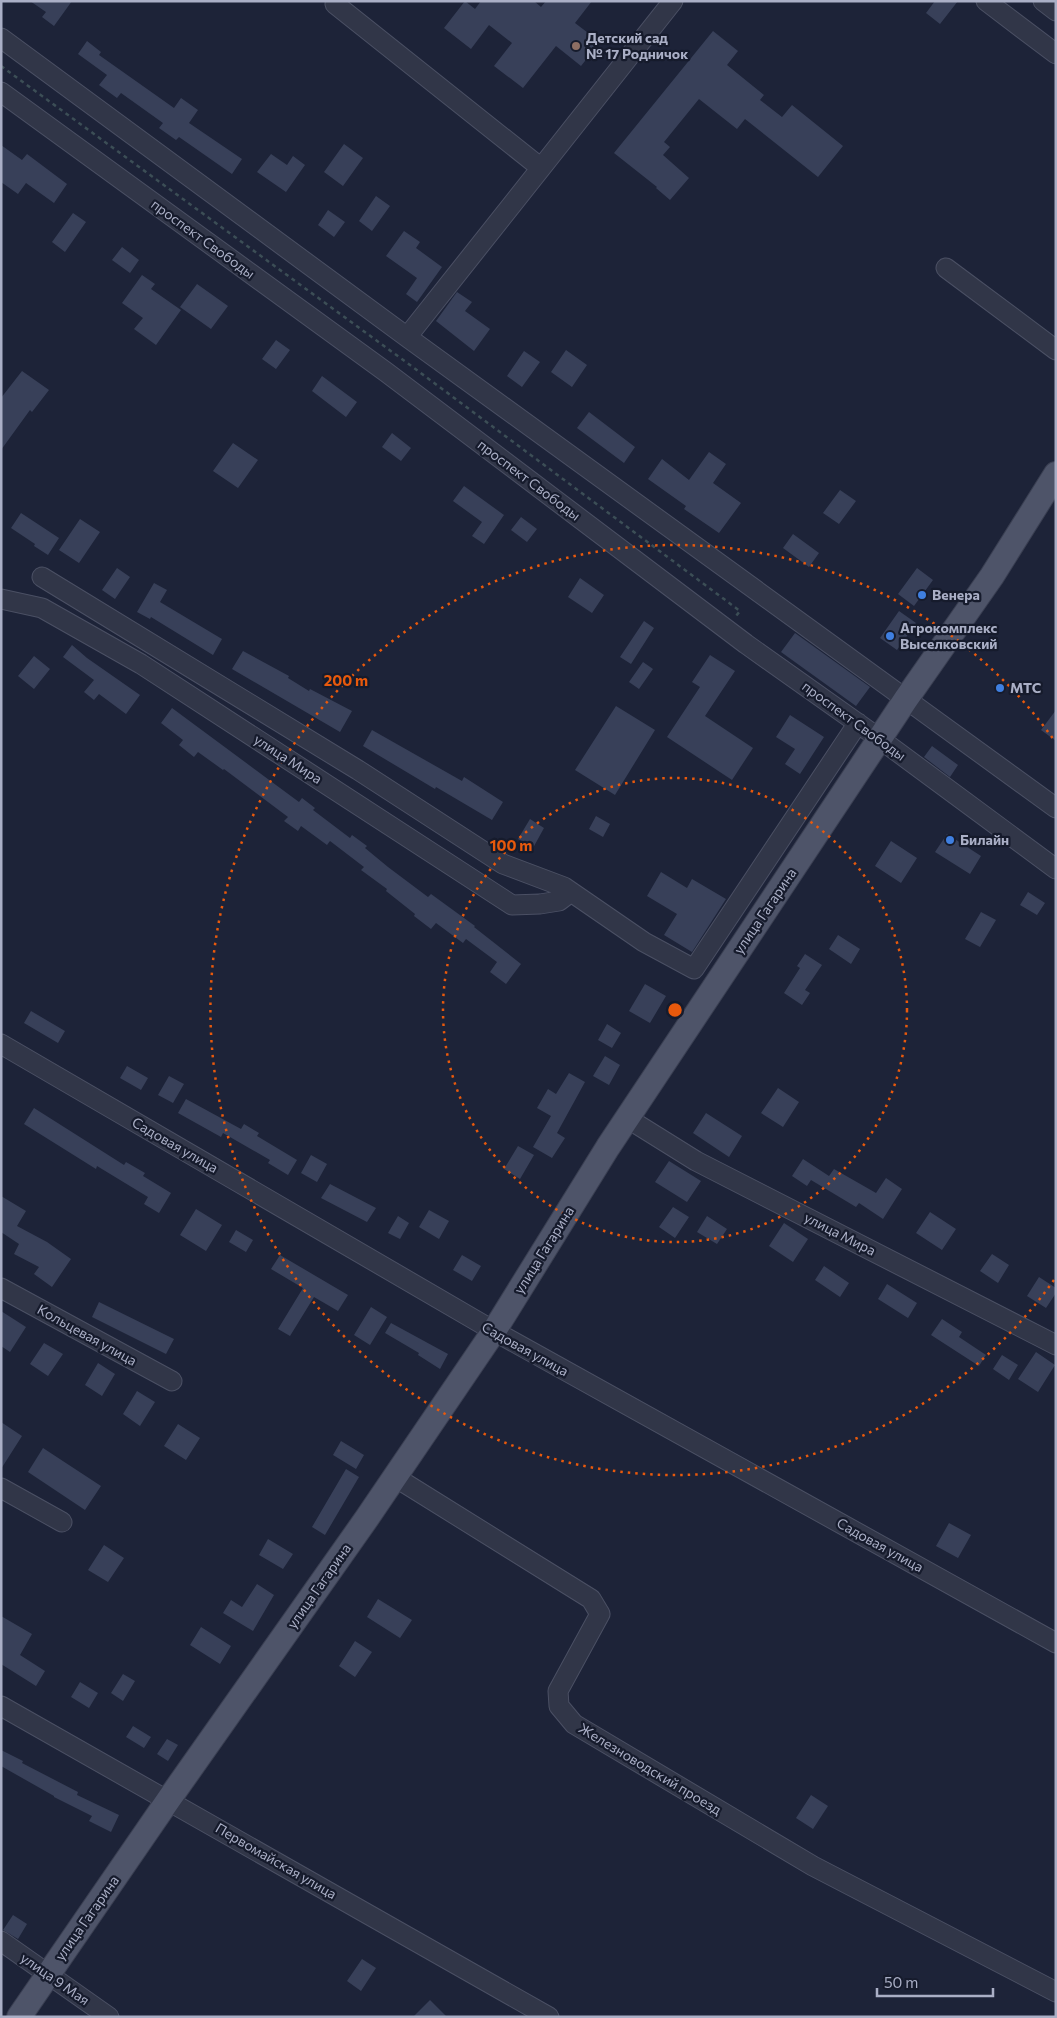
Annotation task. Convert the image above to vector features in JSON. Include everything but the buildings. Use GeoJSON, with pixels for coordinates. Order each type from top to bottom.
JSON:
{"type":"FeatureCollection","features":[{"type":"Feature","properties":{"kind":"main road","name":"улица Гагарина"},"geometry":{"type":"LineString","coordinates":[[18,2017],[395,1477],[494,1331],[627,1118],[906,699],[992,576],[1056,474]]}},
{"type":"Feature","properties":{"kind":"street"},"geometry":{"type":"LineString","coordinates":[[407,337],[673,1]]}},
{"type":"Feature","properties":{"kind":"street"},"geometry":{"type":"LineString","coordinates":[[986,1],[1056,54]]}},
{"type":"Feature","properties":{"kind":"street"},"geometry":{"type":"LineString","coordinates":[[1042,1],[1056,12]]}},
{"type":"Feature","properties":{"kind":"street"},"geometry":{"type":"LineString","coordinates":[[335,4],[452,88],[541,168]]}},
{"type":"Feature","properties":{"kind":"street"},"geometry":{"type":"LineString","coordinates":[[1,38],[407,337],[1056,808]]}},
{"type":"Feature","properties":{"kind":"street","name":"проспект Свободы"},"geometry":{"type":"LineString","coordinates":[[1,92],[386,372],[726,629],[858,723],[1056,869]]}},
{"type":"Feature","properties":{"kind":"street"},"geometry":{"type":"LineString","coordinates":[[946,268],[1056,350]]}},
{"type":"Feature","properties":{"kind":"street","name":"улица Мира"},"geometry":{"type":"LineString","coordinates":[[42,576],[358,770],[503,864],[564,887],[644,942],[694,970],[858,723]]}},
{"type":"Feature","properties":{"kind":"street","name":"улица Мира"},"geometry":{"type":"LineString","coordinates":[[1,599],[42,608],[141,664],[512,905],[559,902],[571,892]]}},
{"type":"Feature","properties":{"kind":"street","name":"Садовая улица"},"geometry":{"type":"LineString","coordinates":[[1,1044],[494,1331],[1056,1643]]}},
{"type":"Feature","properties":{"kind":"street","name":"улица Мира"},"geometry":{"type":"LineString","coordinates":[[627,1118],[696,1161],[1056,1345]]}},
{"type":"Feature","properties":{"kind":"street","name":"Кольцевая улица"},"geometry":{"type":"LineString","coordinates":[[1,1288],[172,1381]]}},
{"type":"Feature","properties":{"kind":"street","name":"Железноводский проезд"},"geometry":{"type":"LineString","coordinates":[[395,1477],[591,1599],[600,1614],[558,1691],[559,1706],[574,1724],[813,1866],[1056,1992]]}},
{"type":"Feature","properties":{"kind":"street"},"geometry":{"type":"LineString","coordinates":[[1,1488],[62,1522]]}},
{"type":"Feature","properties":{"kind":"street","name":"Первомайская улица"},"geometry":{"type":"LineString","coordinates":[[1,1706],[169,1799],[550,2017]]}},
{"type":"Feature","properties":{"kind":"street","name":"улица 9 Мая"},"geometry":{"type":"LineString","coordinates":[[1,1941],[109,2017]]}},
{"type":"Feature","properties":{"kind":"path"},"geometry":{"type":"LineString","coordinates":[[1,66],[410,365],[740,611],[726,629]]}},
{"type":"Feature","properties":{"kind":"place","name":"Детский сад № 17 Родничок"},"geometry":{"type":"Point","coordinates":[576,46]}},
{"type":"Feature","properties":{"kind":"place","name":"Венера"},"geometry":{"type":"Point","coordinates":[922,595]}},
{"type":"Feature","properties":{"kind":"place","name":"Агрокомплекс Выселковский"},"geometry":{"type":"Point","coordinates":[890,636]}},
{"type":"Feature","properties":{"kind":"place","name":"МТС"},"geometry":{"type":"Point","coordinates":[1000,688]}},
{"type":"Feature","properties":{"kind":"place","name":"Билайн"},"geometry":{"type":"Point","coordinates":[950,840]}}]}
